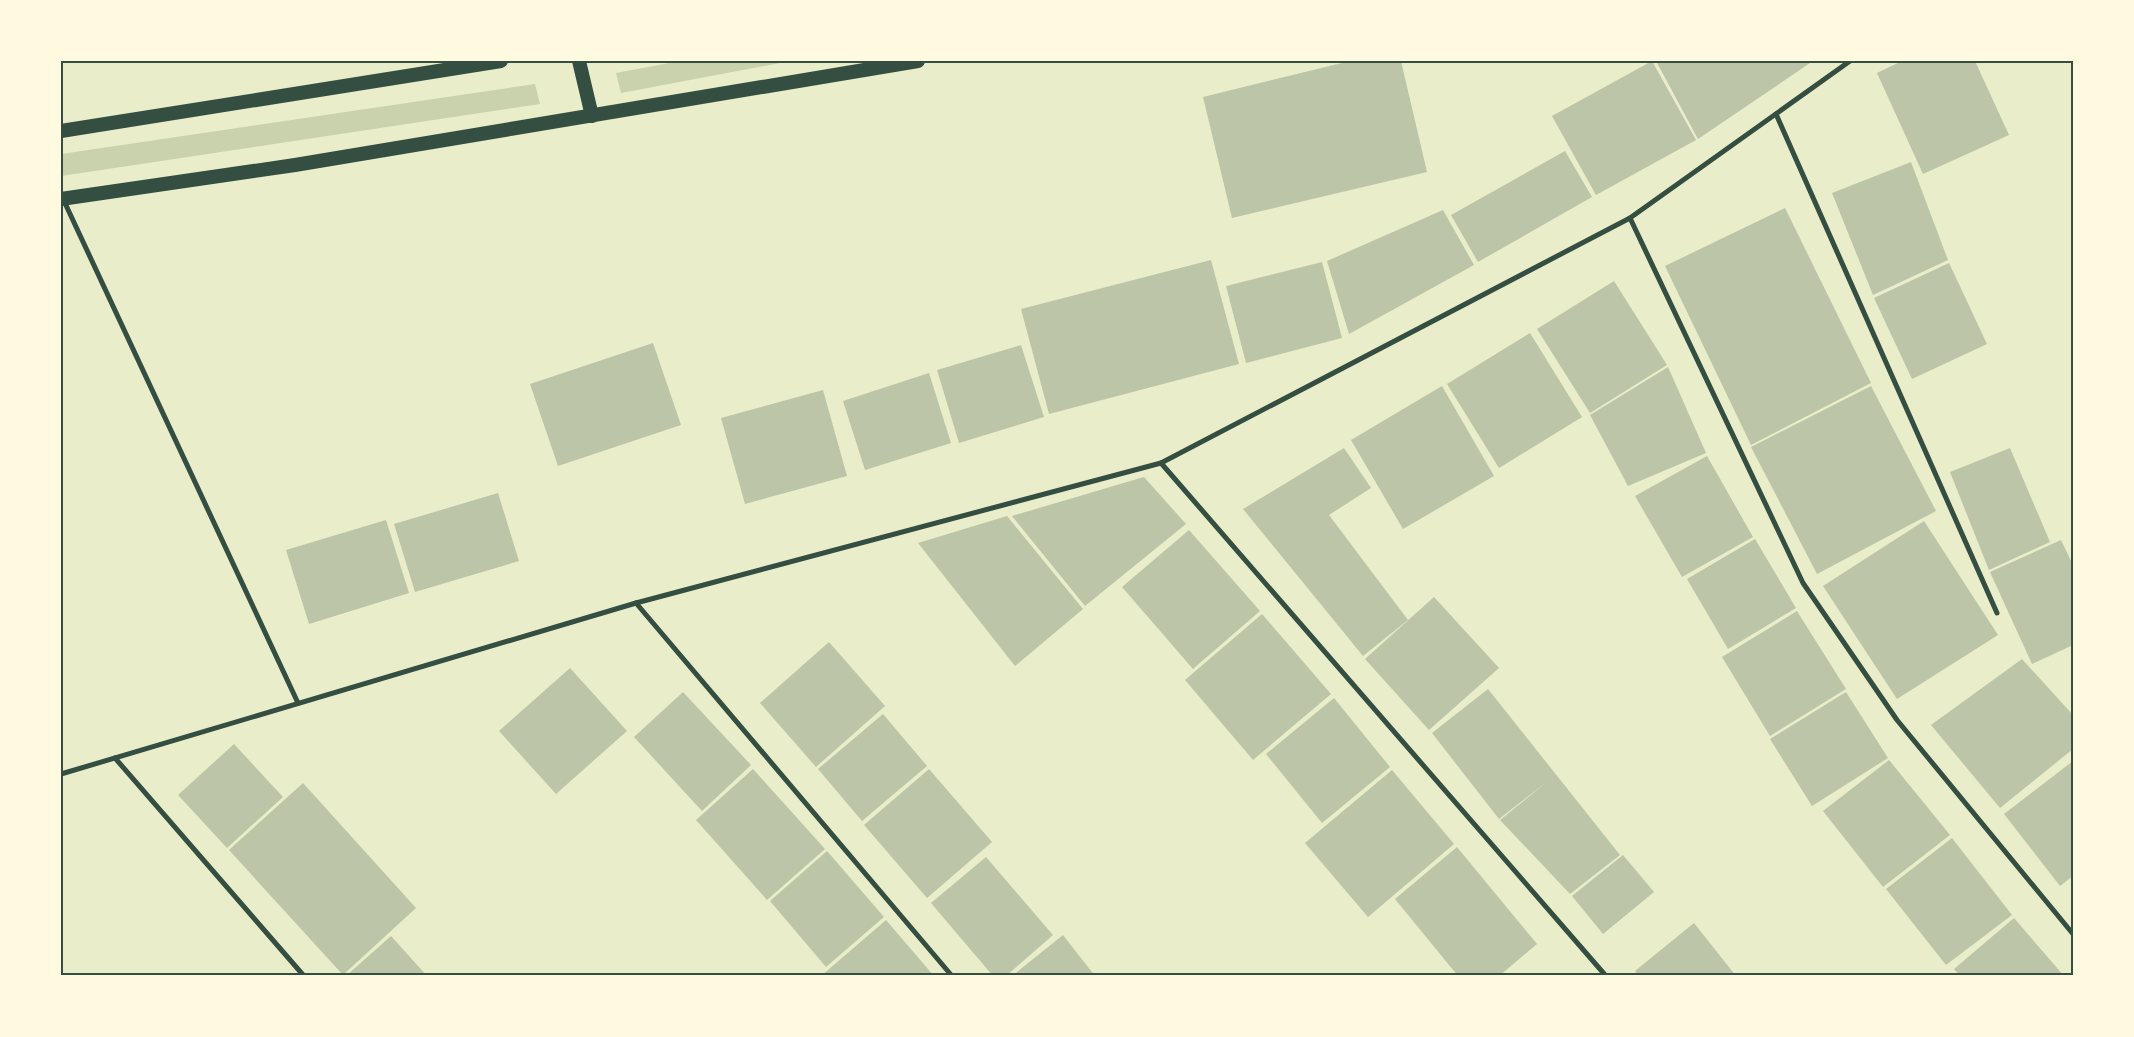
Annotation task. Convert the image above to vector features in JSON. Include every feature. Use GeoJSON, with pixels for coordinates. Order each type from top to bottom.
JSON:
{"type":"FeatureCollection","features":[{"type":"Feature","properties":{"kind":"highway"},"geometry":{"type":"LineString","coordinates":[[61,131],[501,61]]}},
{"type":"Feature","properties":{"kind":"highway"},"geometry":{"type":"LineString","coordinates":[[579,61],[592,116]]}},
{"type":"Feature","properties":{"kind":"highway"},"geometry":{"type":"LineString","coordinates":[[62,199],[295,166],[918,61]]}},
{"type":"Feature","properties":{"kind":"street"},"geometry":{"type":"LineString","coordinates":[[61,774],[636,603],[1161,463],[1630,218],[1850,61]]}},
{"type":"Feature","properties":{"kind":"street"},"geometry":{"type":"LineString","coordinates":[[1776,114],[1997,613]]}},
{"type":"Feature","properties":{"kind":"street"},"geometry":{"type":"LineString","coordinates":[[62,199],[298,703]]}},
{"type":"Feature","properties":{"kind":"street"},"geometry":{"type":"LineString","coordinates":[[1630,218],[1803,584],[1897,720],[2073,934]]}},
{"type":"Feature","properties":{"kind":"street"},"geometry":{"type":"LineString","coordinates":[[1161,463],[1606,976]]}},
{"type":"Feature","properties":{"kind":"street"},"geometry":{"type":"LineString","coordinates":[[636,603],[952,976]]}},
{"type":"Feature","properties":{"kind":"street"},"geometry":{"type":"LineString","coordinates":[[116,758],[304,976]]}},
{"type":"Feature","properties":{"kind":"green space"},"geometry":{"type":"Polygon","coordinates":[[[680,61],[791,61],[621,93],[616,73],[680,61]]]}},
{"type":"Feature","properties":{"kind":"green space"},"geometry":{"type":"Polygon","coordinates":[[[535,84],[540,104],[61,176],[61,154],[535,84]]]}},
{"type":"Feature","properties":{"kind":"building"},"geometry":{"type":"Polygon","coordinates":[[[1350,61],[1401,61],[1427,172],[1232,218],[1203,97],[1350,61]]]}},
{"type":"Feature","properties":{"kind":"building"},"geometry":{"type":"Polygon","coordinates":[[[1652,61],[1696,140],[1596,195],[1552,116],[1652,61]]]}},
{"type":"Feature","properties":{"kind":"building"},"geometry":{"type":"Polygon","coordinates":[[[1656,61],[1813,61],[1698,139],[1656,61]]]}},
{"type":"Feature","properties":{"kind":"building"},"geometry":{"type":"Polygon","coordinates":[[[1902,61],[1975,61],[2009,135],[1923,174],[1877,73],[1902,61]]]}},
{"type":"Feature","properties":{"kind":"building"},"geometry":{"type":"Polygon","coordinates":[[[1565,151],[1592,197],[1478,262],[1451,215],[1565,151]]]}},
{"type":"Feature","properties":{"kind":"building"},"geometry":{"type":"Polygon","coordinates":[[[1911,162],[1948,260],[1873,295],[1832,193],[1911,162]]]}},
{"type":"Feature","properties":{"kind":"building"},"geometry":{"type":"Polygon","coordinates":[[[1785,208],[1871,383],[1751,445],[1665,266],[1785,208]]]}},
{"type":"Feature","properties":{"kind":"building"},"geometry":{"type":"Polygon","coordinates":[[[1443,210],[1474,265],[1349,334],[1327,261],[1443,210]]]}},
{"type":"Feature","properties":{"kind":"building"},"geometry":{"type":"Polygon","coordinates":[[[1211,260],[1239,364],[1049,414],[1021,309],[1211,260]]]}},
{"type":"Feature","properties":{"kind":"building"},"geometry":{"type":"Polygon","coordinates":[[[1322,262],[1342,338],[1246,363],[1226,286],[1322,262]]]}},
{"type":"Feature","properties":{"kind":"building"},"geometry":{"type":"Polygon","coordinates":[[[1949,263],[1987,344],[1912,379],[1874,298],[1949,263]]]}},
{"type":"Feature","properties":{"kind":"building"},"geometry":{"type":"Polygon","coordinates":[[[1614,281],[1667,365],[1590,413],[1537,329],[1614,281]]]}},
{"type":"Feature","properties":{"kind":"building"},"geometry":{"type":"Polygon","coordinates":[[[1530,333],[1582,417],[1499,468],[1447,384],[1530,333]]]}},
{"type":"Feature","properties":{"kind":"building"},"geometry":{"type":"Polygon","coordinates":[[[653,343],[681,425],[558,466],[530,384],[653,343]]]}},
{"type":"Feature","properties":{"kind":"building"},"geometry":{"type":"Polygon","coordinates":[[[1021,345],[1044,417],[959,443],[937,370],[1021,345]]]}},
{"type":"Feature","properties":{"kind":"building"},"geometry":{"type":"Polygon","coordinates":[[[1668,367],[1706,453],[1628,486],[1590,415],[1668,367]]]}},
{"type":"Feature","properties":{"kind":"building"},"geometry":{"type":"Polygon","coordinates":[[[929,373],[951,443],[865,470],[843,401],[929,373]]]}},
{"type":"Feature","properties":{"kind":"building"},"geometry":{"type":"Polygon","coordinates":[[[1442,386],[1494,476],[1403,529],[1351,440],[1442,386]]]}},
{"type":"Feature","properties":{"kind":"building"},"geometry":{"type":"Polygon","coordinates":[[[1871,386],[1936,511],[1817,574],[1751,447],[1871,386]]]}},
{"type":"Feature","properties":{"kind":"building"},"geometry":{"type":"Polygon","coordinates":[[[823,390],[847,476],[745,504],[721,418],[823,390]]]}},
{"type":"Feature","properties":{"kind":"building"},"geometry":{"type":"Polygon","coordinates":[[[1344,448],[1371,488],[1329,515],[1408,620],[1363,656],[1243,509],[1344,448]]]}},
{"type":"Feature","properties":{"kind":"building"},"geometry":{"type":"Polygon","coordinates":[[[2010,448],[2050,542],[1989,570],[1950,472],[2010,448]]]}},
{"type":"Feature","properties":{"kind":"building"},"geometry":{"type":"Polygon","coordinates":[[[1707,456],[1753,537],[1682,577],[1635,496],[1707,456]]]}},
{"type":"Feature","properties":{"kind":"building"},"geometry":{"type":"Polygon","coordinates":[[[1144,477],[1186,524],[1085,606],[1012,516],[1144,477]]]}},
{"type":"Feature","properties":{"kind":"building"},"geometry":{"type":"Polygon","coordinates":[[[498,493],[519,561],[415,592],[394,524],[498,493]]]}},
{"type":"Feature","properties":{"kind":"building"},"geometry":{"type":"Polygon","coordinates":[[[1007,516],[1083,609],[1015,666],[918,543],[1007,516]]]}},
{"type":"Feature","properties":{"kind":"building"},"geometry":{"type":"Polygon","coordinates":[[[386,520],[409,593],[309,624],[286,550],[386,520]]]}},
{"type":"Feature","properties":{"kind":"building"},"geometry":{"type":"Polygon","coordinates":[[[1924,521],[1998,635],[1897,699],[1823,586],[1924,521]]]}},
{"type":"Feature","properties":{"kind":"building"},"geometry":{"type":"Polygon","coordinates":[[[1189,530],[1260,611],[1193,669],[1122,587],[1189,530]]]}},
{"type":"Feature","properties":{"kind":"building"},"geometry":{"type":"Polygon","coordinates":[[[1755,539],[1796,608],[1728,649],[1687,579],[1755,539]]]}},
{"type":"Feature","properties":{"kind":"building"},"geometry":{"type":"Polygon","coordinates":[[[2061,540],[2073,565],[2073,645],[2032,664],[1990,572],[2061,540]]]}},
{"type":"Feature","properties":{"kind":"building"},"geometry":{"type":"Polygon","coordinates":[[[1434,597],[1499,668],[1429,730],[1365,659],[1434,597]]]}},
{"type":"Feature","properties":{"kind":"building"},"geometry":{"type":"Polygon","coordinates":[[[1797,611],[1846,689],[1770,736],[1722,657],[1797,611]]]}},
{"type":"Feature","properties":{"kind":"building"},"geometry":{"type":"Polygon","coordinates":[[[1262,614],[1331,694],[1253,760],[1185,680],[1262,614]]]}},
{"type":"Feature","properties":{"kind":"building"},"geometry":{"type":"Polygon","coordinates":[[[829,642],[885,706],[816,767],[760,703],[829,642]]]}},
{"type":"Feature","properties":{"kind":"building"},"geometry":{"type":"Polygon","coordinates":[[[2022,659],[2073,715],[2073,749],[2000,808],[1931,725],[2022,659]]]}},
{"type":"Feature","properties":{"kind":"building"},"geometry":{"type":"Polygon","coordinates":[[[570,668],[627,731],[556,794],[499,731],[570,668]]]}},
{"type":"Feature","properties":{"kind":"building"},"geometry":{"type":"Polygon","coordinates":[[[1488,689],[1620,855],[1570,894],[1500,820],[1548,781],[1499,819],[1432,733],[1488,689]]]}},
{"type":"Feature","properties":{"kind":"building"},"geometry":{"type":"Polygon","coordinates":[[[683,692],[751,765],[702,811],[634,737],[683,692]]]}},
{"type":"Feature","properties":{"kind":"building"},"geometry":{"type":"Polygon","coordinates":[[[1846,692],[1888,758],[1812,806],[1770,739],[1846,692]]]}},
{"type":"Feature","properties":{"kind":"building"},"geometry":{"type":"Polygon","coordinates":[[[1334,698],[1390,767],[1322,823],[1266,754],[1334,698]]]}},
{"type":"Feature","properties":{"kind":"building"},"geometry":{"type":"Polygon","coordinates":[[[883,714],[927,766],[862,821],[818,769],[883,714]]]}},
{"type":"Feature","properties":{"kind":"building"},"geometry":{"type":"Polygon","coordinates":[[[234,744],[283,797],[227,848],[178,795],[234,744]]]}},
{"type":"Feature","properties":{"kind":"building"},"geometry":{"type":"Polygon","coordinates":[[[1889,760],[1950,835],[1883,887],[1823,811],[1889,760]]]}},
{"type":"Feature","properties":{"kind":"building"},"geometry":{"type":"Polygon","coordinates":[[[2073,761],[2073,876],[2060,886],[2004,814],[2073,761]]]}},
{"type":"Feature","properties":{"kind":"building"},"geometry":{"type":"Polygon","coordinates":[[[753,769],[825,849],[767,900],[696,820],[753,769]]]}},
{"type":"Feature","properties":{"kind":"building"},"geometry":{"type":"Polygon","coordinates":[[[929,769],[992,842],[927,898],[864,825],[929,769]]]}},
{"type":"Feature","properties":{"kind":"building"},"geometry":{"type":"Polygon","coordinates":[[[1392,770],[1454,844],[1368,917],[1305,843],[1392,770]]]}},
{"type":"Feature","properties":{"kind":"building"},"geometry":{"type":"Polygon","coordinates":[[[303,783],[416,908],[343,975],[229,850],[303,783]]]}},
{"type":"Feature","properties":{"kind":"building"},"geometry":{"type":"Polygon","coordinates":[[[1952,838],[2012,915],[1946,965],[1886,889],[1952,838]]]}},
{"type":"Feature","properties":{"kind":"building"},"geometry":{"type":"Polygon","coordinates":[[[1457,847],[1537,944],[1499,976],[1458,976],[1395,899],[1457,847]]]}},
{"type":"Feature","properties":{"kind":"building"},"geometry":{"type":"Polygon","coordinates":[[[827,851],[884,917],[826,967],[770,901],[827,851]]]}},
{"type":"Feature","properties":{"kind":"building"},"geometry":{"type":"Polygon","coordinates":[[[1623,855],[1654,892],[1603,934],[1572,896],[1623,855]]]}},
{"type":"Feature","properties":{"kind":"building"},"geometry":{"type":"Polygon","coordinates":[[[986,857],[1053,935],[1006,976],[993,976],[931,903],[986,857]]]}},
{"type":"Feature","properties":{"kind":"building"},"geometry":{"type":"Polygon","coordinates":[[[2014,918],[2064,976],[1960,976],[1954,969],[2014,918]]]}},
{"type":"Feature","properties":{"kind":"building"},"geometry":{"type":"Polygon","coordinates":[[[886,920],[934,976],[821,976],[886,920]]]}},
{"type":"Feature","properties":{"kind":"building"},"geometry":{"type":"Polygon","coordinates":[[[1694,923],[1736,976],[1639,976],[1635,971],[1694,923]]]}},
{"type":"Feature","properties":{"kind":"building"},"geometry":{"type":"Polygon","coordinates":[[[1063,935],[1095,976],[1012,976],[1063,935]]]}},
{"type":"Feature","properties":{"kind":"building"},"geometry":{"type":"Polygon","coordinates":[[[391,936],[427,976],[346,976],[391,936]]]}}]}
